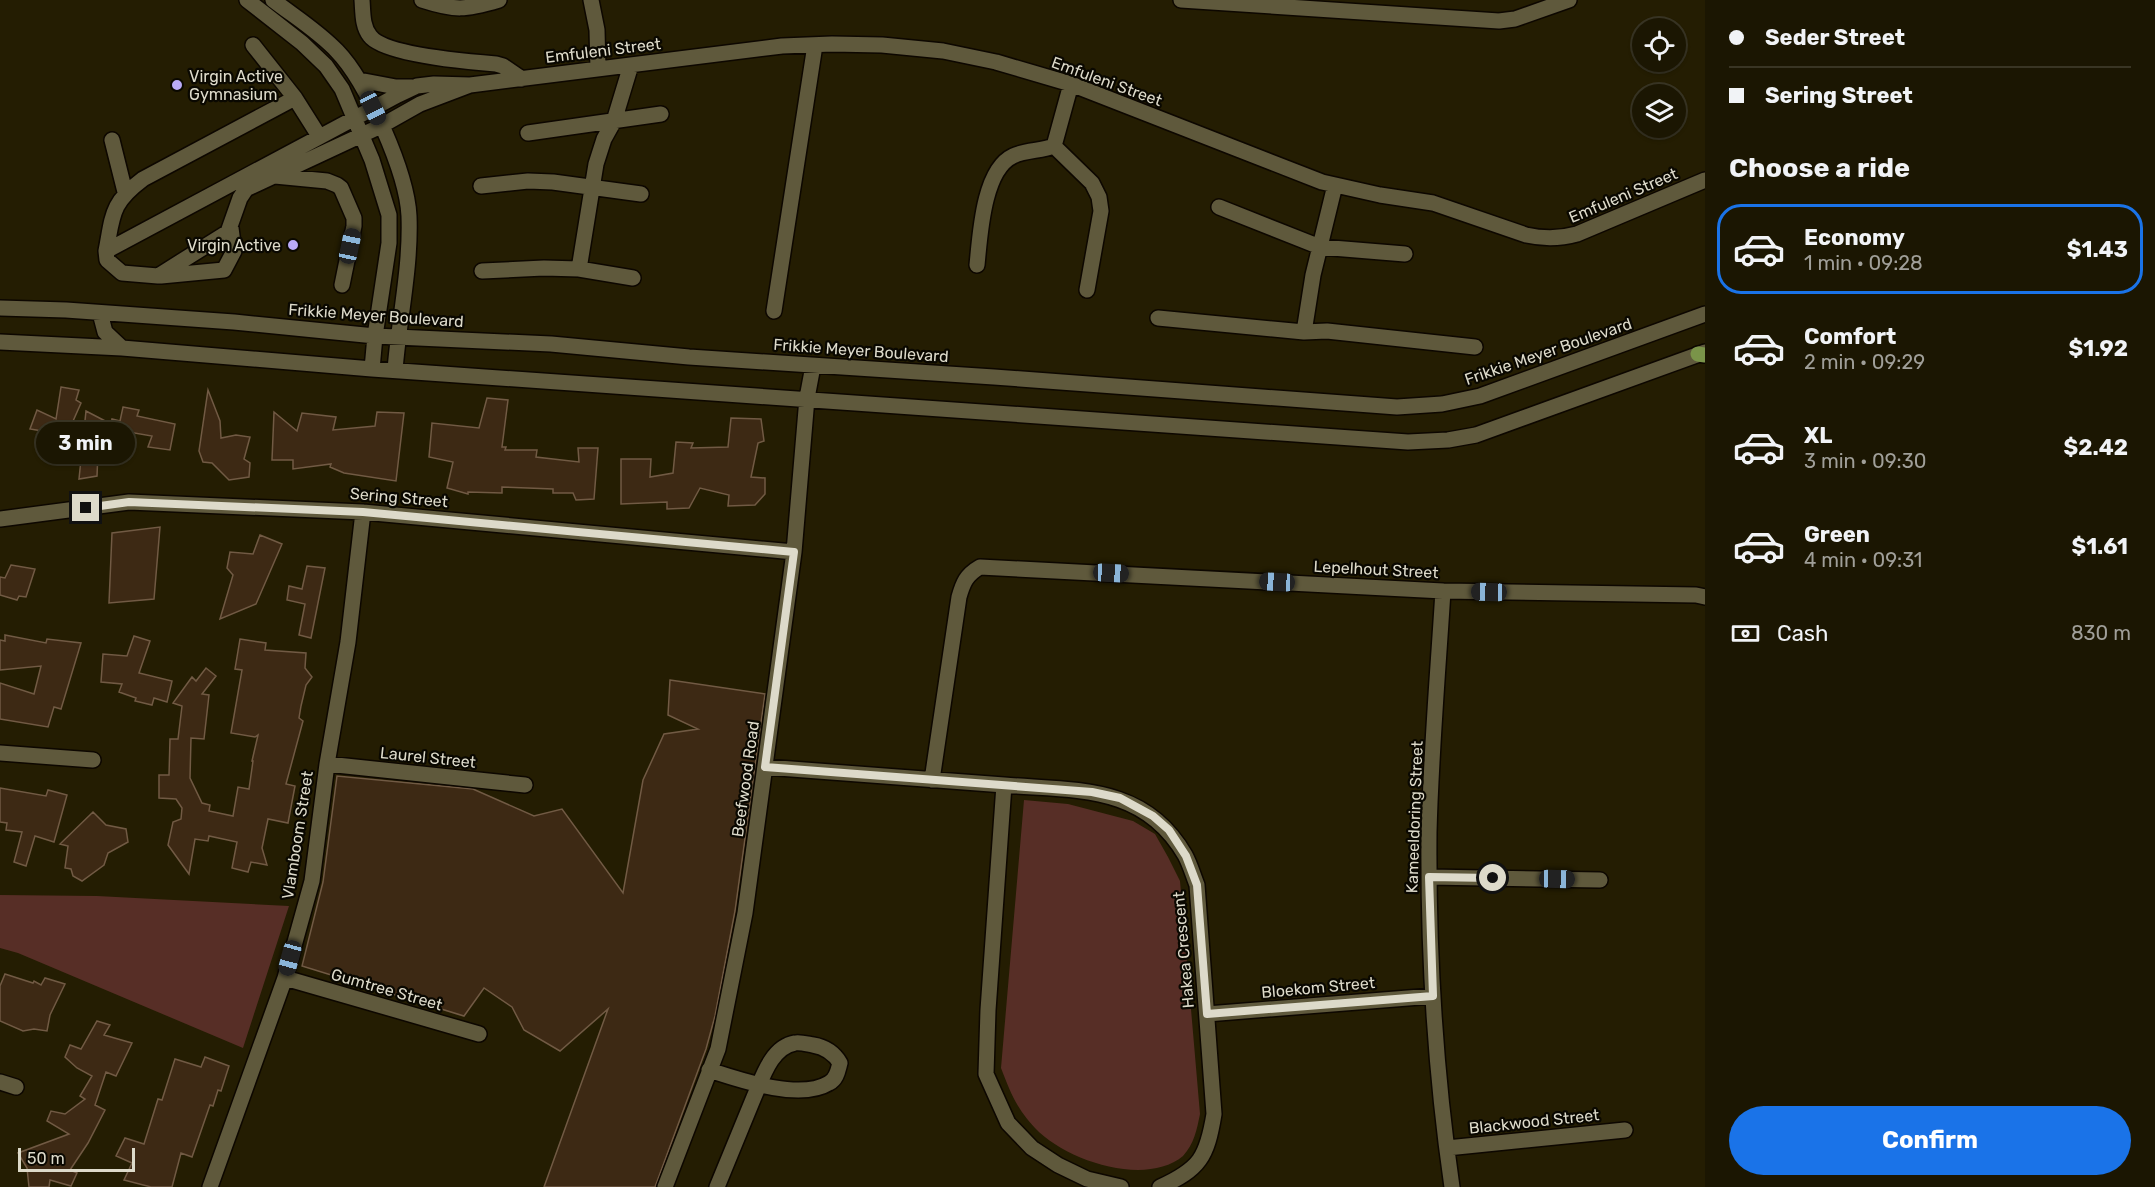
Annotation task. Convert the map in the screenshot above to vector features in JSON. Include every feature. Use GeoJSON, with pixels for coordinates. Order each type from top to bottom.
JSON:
{"type":"FeatureCollection","features":[{"type":"Feature","properties":{"kind":"street"},"geometry":{"type":"LineString","coordinates":[[247,0],[302,43],[326,66],[342,89],[363,134],[389,215],[389,243],[372,369]]}},
{"type":"Feature","properties":{"kind":"street"},"geometry":{"type":"LineString","coordinates":[[273,0],[314,30],[339,53],[359,80],[381,126],[399,173],[409,214],[409,245],[395,370]]}},
{"type":"Feature","properties":{"kind":"street"},"geometry":{"type":"LineString","coordinates":[[362,0],[364,26],[370,38],[384,47],[496,64],[522,79]]}},
{"type":"Feature","properties":{"kind":"street"},"geometry":{"type":"LineString","coordinates":[[422,0],[449,8],[464,8],[499,0]]}},
{"type":"Feature","properties":{"kind":"street"},"geometry":{"type":"LineString","coordinates":[[591,0],[597,30],[598,69]]}},
{"type":"Feature","properties":{"kind":"street"},"geometry":{"type":"LineString","coordinates":[[1181,0],[1499,21],[1515,20],[1569,0]]}},
{"type":"Feature","properties":{"kind":"street"},"geometry":{"type":"LineString","coordinates":[[253,45],[295,98],[319,136]]}},
{"type":"Feature","properties":{"kind":"street"},"geometry":{"type":"LineString","coordinates":[[774,311],[816,45]]}},
{"type":"Feature","properties":{"kind":"street","name":"Emfuleni Street"},"geometry":{"type":"LineString","coordinates":[[106,251],[417,86],[470,85],[753,49],[816,45],[882,45],[943,51],[996,62],[1071,84],[1282,168],[1335,185],[1433,203],[1526,235],[1555,239],[1577,234],[1705,180]]}},
{"type":"Feature","properties":{"kind":"street"},"geometry":{"type":"LineString","coordinates":[[579,269],[600,150],[614,121],[631,65]]}},
{"type":"Feature","properties":{"kind":"street"},"geometry":{"type":"LineString","coordinates":[[359,80],[396,87],[417,86]]}},
{"type":"Feature","properties":{"kind":"street"},"geometry":{"type":"LineString","coordinates":[[1054,146],[1071,84]]}},
{"type":"Feature","properties":{"kind":"street","name":"Emfuleni Street"},"geometry":{"type":"LineString","coordinates":[[158,276],[224,270],[234,251],[231,228],[242,192],[381,126],[420,104],[470,85]]}},
{"type":"Feature","properties":{"kind":"street"},"geometry":{"type":"LineString","coordinates":[[231,228],[224,236],[158,276],[147,277],[122,273],[107,260],[106,251],[114,209],[125,192],[143,179],[295,98]]}},
{"type":"Feature","properties":{"kind":"street"},"geometry":{"type":"LineString","coordinates":[[528,132],[661,114]]}},
{"type":"Feature","properties":{"kind":"street"},"geometry":{"type":"LineString","coordinates":[[112,140],[125,192]]}},
{"type":"Feature","properties":{"kind":"street"},"geometry":{"type":"LineString","coordinates":[[976,265],[984,210],[996,172],[1003,162],[1014,155],[1054,146]]}},
{"type":"Feature","properties":{"kind":"street"},"geometry":{"type":"LineString","coordinates":[[1054,146],[1092,183],[1100,197],[1101,211],[1087,290]]}},
{"type":"Feature","properties":{"kind":"street"},"geometry":{"type":"LineString","coordinates":[[272,176],[327,181],[341,188],[354,218],[342,285]]}},
{"type":"Feature","properties":{"kind":"street"},"geometry":{"type":"LineString","coordinates":[[481,186],[528,181],[641,194]]}},
{"type":"Feature","properties":{"kind":"street"},"geometry":{"type":"LineString","coordinates":[[1304,332],[1320,247],[1335,185]]}},
{"type":"Feature","properties":{"kind":"street"},"geometry":{"type":"LineString","coordinates":[[1219,207],[1320,247],[1405,254]]}},
{"type":"Feature","properties":{"kind":"street"},"geometry":{"type":"LineString","coordinates":[[482,271],[579,269],[633,278]]}},
{"type":"Feature","properties":{"kind":"street","name":"Frikkie Meyer Boulevard"},"geometry":{"type":"LineString","coordinates":[[0,308],[234,322],[375,336],[551,344],[813,366],[1397,407],[1423,406],[1480,396],[1705,314]]}},
{"type":"Feature","properties":{"kind":"street"},"geometry":{"type":"LineString","coordinates":[[100,313],[105,332],[122,348]]}},
{"type":"Feature","properties":{"kind":"street"},"geometry":{"type":"LineString","coordinates":[[1158,318],[1304,332],[1327,331],[1475,347]]}},
{"type":"Feature","properties":{"kind":"street"},"geometry":{"type":"LineString","coordinates":[[0,342],[122,348],[372,369],[1418,441],[1448,440],[1476,435],[1703,354]]}},
{"type":"Feature","properties":{"kind":"street","name":"Beefwood Road"},"geometry":{"type":"LineString","coordinates":[[665,1187],[718,1049],[745,913],[794,552],[807,398],[813,366]]}},
{"type":"Feature","properties":{"kind":"street","name":"Sering Street"},"geometry":{"type":"LineString","coordinates":[[0,519],[129,502],[363,512],[794,552]]}},
{"type":"Feature","properties":{"kind":"street","name":"Vlamboom Street"},"geometry":{"type":"LineString","coordinates":[[210,1187],[285,978],[312,881],[327,764],[348,642],[363,512]]}},
{"type":"Feature","properties":{"kind":"street","name":"Lepelhout Street"},"geometry":{"type":"LineString","coordinates":[[932,780],[959,597],[969,573],[980,567],[1443,591],[1705,597]]}},
{"type":"Feature","properties":{"kind":"street","name":"Kameeldoring Street"},"geometry":{"type":"LineString","coordinates":[[1443,591],[1429,829],[1429,877],[1433,996],[1452,1187]]}},
{"type":"Feature","properties":{"kind":"street"},"geometry":{"type":"LineString","coordinates":[[0,753],[93,760]]}},
{"type":"Feature","properties":{"kind":"street","name":"Laurel Street"},"geometry":{"type":"LineString","coordinates":[[327,764],[525,785]]}},
{"type":"Feature","properties":{"kind":"street","name":"Hakea Crescent"},"geometry":{"type":"LineString","coordinates":[[765,767],[1092,792],[1120,798],[1153,816],[1169,830],[1186,856],[1197,885],[1214,1114],[1210,1138],[1201,1160],[1185,1176],[1160,1187]]}},
{"type":"Feature","properties":{"kind":"street"},"geometry":{"type":"LineString","coordinates":[[1004,785],[987,1022],[987,1074],[1008,1123],[1032,1148],[1086,1183],[1121,1187]]}},
{"type":"Feature","properties":{"kind":"street"},"geometry":{"type":"LineString","coordinates":[[1429,877],[1600,880]]}},
{"type":"Feature","properties":{"kind":"street","name":"Gumtree Street"},"geometry":{"type":"LineString","coordinates":[[285,978],[479,1034]]}},
{"type":"Feature","properties":{"kind":"street","name":"Bloekom Street"},"geometry":{"type":"LineString","coordinates":[[1207,1014],[1433,996]]}},
{"type":"Feature","properties":{"kind":"street"},"geometry":{"type":"LineString","coordinates":[[710,1070],[759,1086],[813,1088],[830,1083],[837,1076],[840,1063],[835,1054],[820,1046],[796,1042],[782,1047],[774,1057],[759,1086],[717,1187]]}},
{"type":"Feature","properties":{"kind":"street"},"geometry":{"type":"LineString","coordinates":[[0,1082],[16,1087]]}},
{"type":"Feature","properties":{"kind":"street","name":"Blackwood Street"},"geometry":{"type":"LineString","coordinates":[[1447,1148],[1625,1130]]}},
{"type":"Feature","properties":{"kind":"shaded area"},"geometry":{"type":"Polygon","coordinates":[[[1024,800],[1068,804],[1133,821],[1155,834],[1180,881],[1200,1114],[1187,1151],[1183,1156],[1167,1165],[1149,1169],[1128,1169],[1086,1160],[1066,1151],[1049,1140],[1028,1120],[1015,1100],[1001,1068],[1024,800]]]}},
{"type":"Feature","properties":{"kind":"shaded area"},"geometry":{"type":"Polygon","coordinates":[[[0,895],[97,896],[289,906],[243,1048],[18,953],[0,948],[0,895]]]}},
{"type":"Feature","properties":{"kind":"building"},"geometry":{"type":"Polygon","coordinates":[[[61,387],[79,390],[76,400],[81,403],[62,446],[43,435],[42,431],[30,429],[37,410],[56,419],[61,387]]]}},
{"type":"Feature","properties":{"kind":"building"},"geometry":{"type":"Polygon","coordinates":[[[208,390],[220,421],[221,438],[236,435],[250,437],[244,459],[250,463],[249,477],[229,480],[212,463],[203,462],[199,451],[208,390]]]}},
{"type":"Feature","properties":{"kind":"building"},"geometry":{"type":"Polygon","coordinates":[[[487,398],[508,400],[502,447],[506,447],[505,450],[537,450],[536,457],[579,462],[578,448],[598,448],[594,499],[576,500],[573,493],[553,493],[553,489],[502,487],[502,493],[468,492],[468,494],[447,488],[453,462],[429,457],[432,423],[479,428],[487,398]]]}},
{"type":"Feature","properties":{"kind":"building"},"geometry":{"type":"Polygon","coordinates":[[[123,407],[139,410],[137,416],[175,424],[170,450],[148,447],[152,436],[129,432],[124,443],[117,443],[113,451],[98,452],[97,476],[79,479],[86,411],[111,424],[112,419],[120,421],[123,407]]]}},
{"type":"Feature","properties":{"kind":"building"},"geometry":{"type":"Polygon","coordinates":[[[274,412],[297,431],[302,413],[336,417],[333,430],[375,426],[377,412],[404,413],[396,481],[344,473],[330,467],[331,464],[293,469],[293,460],[272,460],[274,412]]]}},
{"type":"Feature","properties":{"kind":"building"},"geometry":{"type":"Polygon","coordinates":[[[731,418],[761,419],[764,441],[758,443],[751,477],[765,478],[765,494],[755,505],[728,506],[729,495],[700,488],[689,508],[667,509],[667,502],[621,504],[621,459],[651,459],[650,477],[673,473],[676,442],[693,443],[691,448],[728,447],[731,418]]]}},
{"type":"Feature","properties":{"kind":"building"},"geometry":{"type":"Polygon","coordinates":[[[160,527],[154,599],[109,603],[112,533],[160,527]]]}},
{"type":"Feature","properties":{"kind":"building"},"geometry":{"type":"Polygon","coordinates":[[[260,535],[282,544],[256,604],[220,619],[233,575],[227,568],[230,552],[253,554],[260,535]]]}},
{"type":"Feature","properties":{"kind":"building"},"geometry":{"type":"Polygon","coordinates":[[[11,565],[35,569],[26,597],[19,596],[17,600],[0,595],[0,577],[5,578],[11,565]]]}},
{"type":"Feature","properties":{"kind":"building"},"geometry":{"type":"Polygon","coordinates":[[[307,566],[325,568],[311,638],[299,635],[305,604],[287,600],[289,586],[302,589],[307,566]]]}},
{"type":"Feature","properties":{"kind":"building"},"geometry":{"type":"Polygon","coordinates":[[[5,635],[46,643],[47,639],[81,643],[61,709],[54,707],[48,727],[0,719],[0,683],[34,694],[41,666],[0,670],[0,640],[5,641],[5,635]]]}},
{"type":"Feature","properties":{"kind":"building"},"geometry":{"type":"Polygon","coordinates":[[[134,636],[150,641],[139,673],[172,681],[167,702],[154,698],[152,705],[135,701],[136,698],[119,692],[122,684],[101,682],[103,654],[127,656],[134,636]]]}},
{"type":"Feature","properties":{"kind":"building"},"geometry":{"type":"Polygon","coordinates":[[[240,639],[266,643],[265,650],[306,653],[305,668],[312,677],[306,685],[299,718],[303,721],[286,784],[295,786],[288,823],[268,819],[262,848],[267,865],[251,862],[248,872],[232,868],[237,842],[209,836],[208,841],[195,839],[189,874],[168,845],[173,822],[181,819],[182,808],[176,799],[159,798],[159,775],[169,775],[170,739],[178,739],[182,706],[173,703],[192,677],[196,681],[206,668],[216,676],[202,694],[209,695],[204,739],[191,738],[190,778],[202,803],[210,805],[209,811],[233,816],[238,787],[249,789],[258,735],[255,737],[231,733],[242,670],[235,669],[240,639]]]}},
{"type":"Feature","properties":{"kind":"building"},"geometry":{"type":"Polygon","coordinates":[[[670,680],[765,694],[735,911],[715,1016],[706,1049],[655,1187],[544,1187],[608,1009],[560,1051],[524,1030],[512,1007],[484,988],[464,1016],[302,966],[323,882],[337,776],[473,789],[534,816],[562,809],[623,893],[643,780],[664,734],[698,729],[668,715],[670,680]]]}},
{"type":"Feature","properties":{"kind":"building"},"geometry":{"type":"Polygon","coordinates":[[[0,788],[46,796],[48,790],[67,795],[54,842],[35,836],[26,866],[14,862],[22,832],[6,830],[7,823],[0,822],[0,788]]]}},
{"type":"Feature","properties":{"kind":"building"},"geometry":{"type":"Polygon","coordinates":[[[93,812],[106,825],[126,829],[128,842],[108,853],[104,865],[82,881],[73,876],[71,869],[65,868],[68,846],[60,844],[93,812]]]}},
{"type":"Feature","properties":{"kind":"building"},"geometry":{"type":"Polygon","coordinates":[[[5,974],[41,985],[45,978],[65,984],[50,1015],[47,1031],[34,1029],[23,1031],[0,1021],[0,986],[5,974]]]}},
{"type":"Feature","properties":{"kind":"building"},"geometry":{"type":"Polygon","coordinates":[[[97,1021],[110,1025],[104,1035],[132,1043],[116,1076],[106,1072],[95,1105],[105,1110],[88,1143],[70,1170],[77,1173],[71,1186],[50,1180],[49,1187],[29,1187],[27,1168],[18,1153],[69,1134],[47,1121],[51,1111],[65,1114],[85,1099],[80,1096],[92,1076],[77,1068],[65,1057],[70,1045],[81,1049],[97,1021]]]}},
{"type":"Feature","properties":{"kind":"building"},"geometry":{"type":"Polygon","coordinates":[[[205,1057],[229,1066],[221,1091],[218,1090],[213,1106],[210,1105],[192,1157],[181,1153],[172,1187],[151,1187],[124,1180],[132,1163],[116,1156],[125,1138],[144,1144],[158,1099],[162,1100],[175,1059],[201,1067],[205,1057]]]}},
{"type":"Feature","properties":{"kind":"place","name":"Virgin Active Gymnasium"},"geometry":{"type":"Point","coordinates":[177,85]}},
{"type":"Feature","properties":{"kind":"place","name":"Virgin Active"},"geometry":{"type":"Point","coordinates":[293,245]}},
{"type":"Feature","properties":{"kind":"route"},"geometry":{"type":"LineString","coordinates":[[86,508],[129,502],[363,512],[794,552],[765,767],[1092,792],[1120,798],[1153,816],[1169,830],[1186,856],[1197,885],[1207,1014],[1433,996],[1429,877],[1493,878]]}}]}
